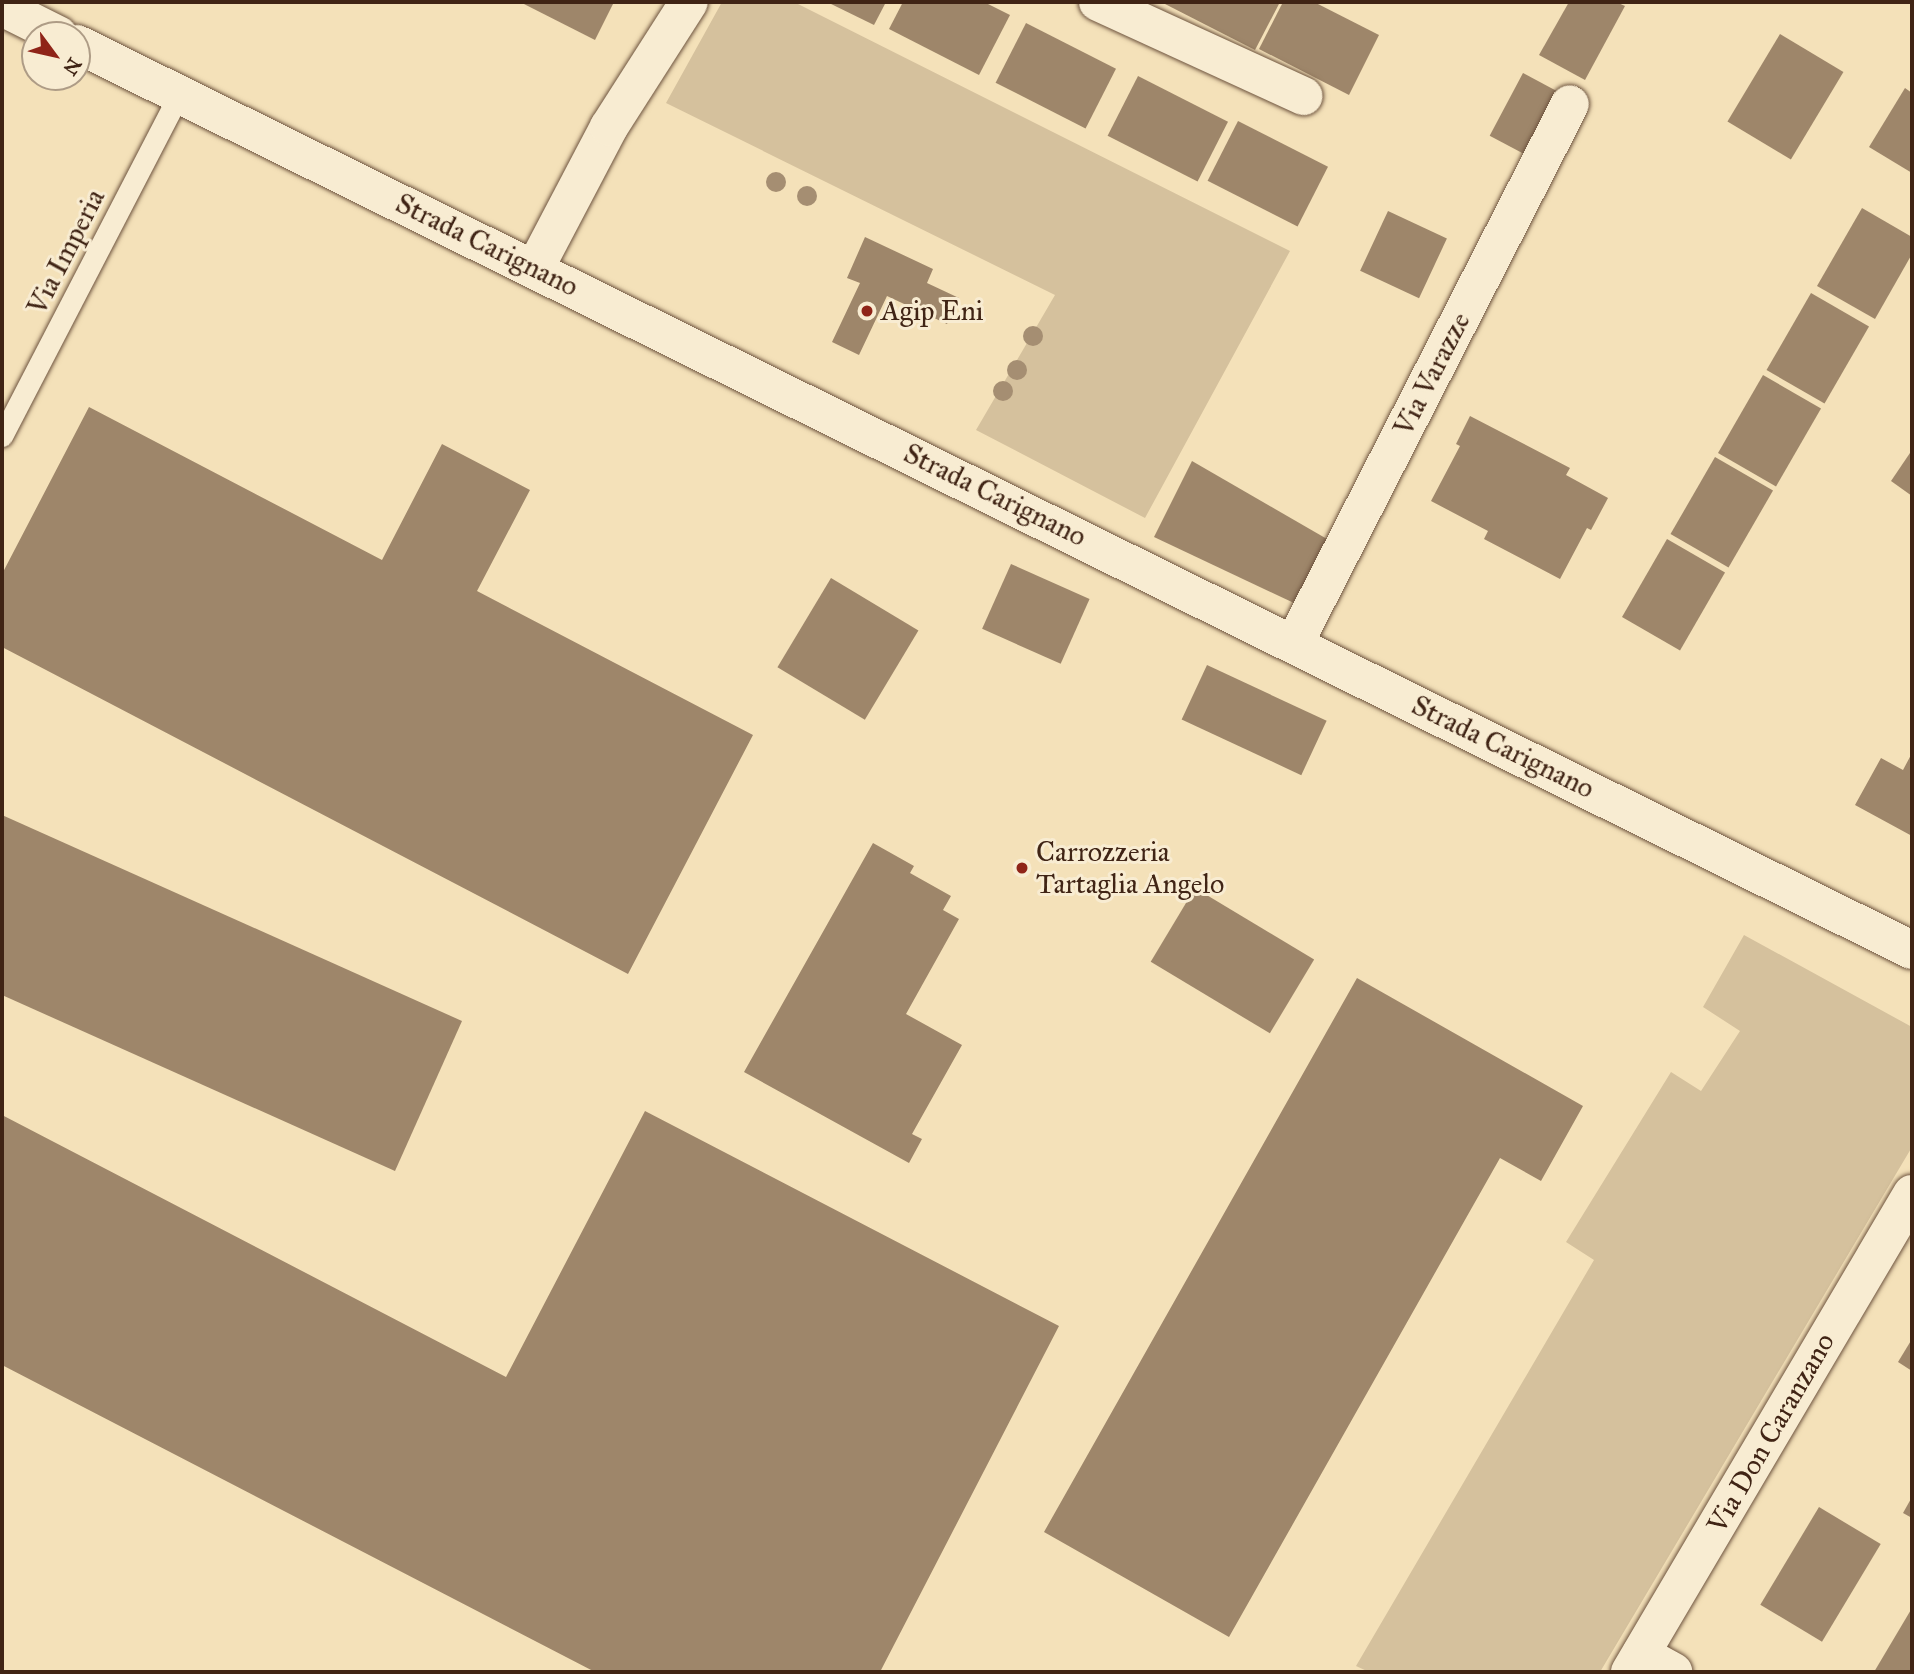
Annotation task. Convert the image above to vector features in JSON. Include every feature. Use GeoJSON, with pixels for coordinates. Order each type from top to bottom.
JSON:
{"type":"FeatureCollection","features":[{"type":"Feature","properties":{"kind":"street"},"geometry":{"type":"LineString","coordinates":[[535,268],[609,127],[689,2]]}},
{"type":"Feature","properties":{"kind":"street"},"geometry":{"type":"LineString","coordinates":[[1098,2],[1303,96]]}},
{"type":"Feature","properties":{"kind":"street"},"geometry":{"type":"LineString","coordinates":[[2,7],[30,21]]}},
{"type":"Feature","properties":{"kind":"street","name":"Strada Carignano"},"geometry":{"type":"LineString","coordinates":[[91,51],[1912,950]]}},
{"type":"Feature","properties":{"kind":"street","name":"Via Varazze"},"geometry":{"type":"LineString","coordinates":[[1294,644],[1570,104]]}},
{"type":"Feature","properties":{"kind":"street","name":"Via Don Caranzano"},"geometry":{"type":"LineString","coordinates":[[1648,1666],[1912,1194]]}},
{"type":"Feature","properties":{"kind":"lane","name":"Via Imperia"},"geometry":{"type":"LineString","coordinates":[[2,436],[179,94]]}},
{"type":"Feature","properties":{"kind":"shaded area"},"geometry":{"type":"Polygon","coordinates":[[[722,2],[794,2],[1290,251],[1145,518],[976,430],[1055,295],[666,103],[722,2]]]}},
{"type":"Feature","properties":{"kind":"shaded area"},"geometry":{"type":"Polygon","coordinates":[[[1744,935],[1912,1027],[1912,1147],[1600,1672],[1369,1672],[1356,1666],[1594,1260],[1566,1242],[1671,1072],[1701,1091],[1740,1031],[1703,1007],[1744,935]]]}},
{"type":"Feature","properties":{"kind":"building"},"geometry":{"type":"Polygon","coordinates":[[[520,2],[614,2],[595,40],[520,2]]]}},
{"type":"Feature","properties":{"kind":"building"},"geometry":{"type":"Polygon","coordinates":[[[827,2],[886,2],[874,25],[827,2]]]}},
{"type":"Feature","properties":{"kind":"building"},"geometry":{"type":"Polygon","coordinates":[[[903,2],[984,2],[1010,15],[979,75],[889,29],[903,2]]]}},
{"type":"Feature","properties":{"kind":"building"},"geometry":{"type":"Polygon","coordinates":[[[1280,2],[1255,50],[1165,4],[1280,2]]]}},
{"type":"Feature","properties":{"kind":"building"},"geometry":{"type":"Polygon","coordinates":[[[1283,2],[1314,2],[1379,35],[1349,95],[1259,49],[1283,2]]]}},
{"type":"Feature","properties":{"kind":"building"},"geometry":{"type":"Polygon","coordinates":[[[1569,2],[1616,2],[1625,6],[1585,80],[1539,55],[1569,2]]]}},
{"type":"Feature","properties":{"kind":"building"},"geometry":{"type":"Polygon","coordinates":[[[1026,23],[1116,69],[1086,129],[996,83],[1026,23]]]}},
{"type":"Feature","properties":{"kind":"building"},"geometry":{"type":"Polygon","coordinates":[[[1780,34],[1843,72],[1791,160],[1727,121],[1780,34]]]}},
{"type":"Feature","properties":{"kind":"building"},"geometry":{"type":"Polygon","coordinates":[[[1523,73],[1563,94],[1529,157],[1490,136],[1523,73]]]}},
{"type":"Feature","properties":{"kind":"building"},"geometry":{"type":"Polygon","coordinates":[[[1138,76],[1228,122],[1198,182],[1108,136],[1138,76]]]}},
{"type":"Feature","properties":{"kind":"building"},"geometry":{"type":"Polygon","coordinates":[[[1905,88],[1912,93],[1912,173],[1869,147],[1905,88]]]}},
{"type":"Feature","properties":{"kind":"building"},"geometry":{"type":"Polygon","coordinates":[[[1238,121],[1328,167],[1298,227],[1208,181],[1238,121]]]}},
{"type":"Feature","properties":{"kind":"building"},"geometry":{"type":"Polygon","coordinates":[[[1862,208],[1912,237],[1912,254],[1875,319],[1817,286],[1862,208]]]}},
{"type":"Feature","properties":{"kind":"building"},"geometry":{"type":"Polygon","coordinates":[[[1388,211],[1447,238],[1419,298],[1360,271],[1388,211]]]}},
{"type":"Feature","properties":{"kind":"building"},"geometry":{"type":"Polygon","coordinates":[[[865,237],[933,269],[927,283],[959,298],[947,324],[887,296],[859,355],[832,342],[860,283],[847,278],[865,237]]]}},
{"type":"Feature","properties":{"kind":"building"},"geometry":{"type":"Polygon","coordinates":[[[1811,293],[1869,327],[1825,404],[1766,370],[1811,293]]]}},
{"type":"Feature","properties":{"kind":"building"},"geometry":{"type":"Polygon","coordinates":[[[1763,375],[1821,408],[1776,486],[1718,453],[1763,375]]]}},
{"type":"Feature","properties":{"kind":"building"},"geometry":{"type":"Polygon","coordinates":[[[89,407],[382,560],[442,444],[530,490],[477,591],[753,735],[628,974],[2,647],[2,574],[89,407]]]}},
{"type":"Feature","properties":{"kind":"building"},"geometry":{"type":"Polygon","coordinates":[[[1470,416],[1570,468],[1566,475],[1608,498],[1591,530],[1587,528],[1560,579],[1484,539],[1488,531],[1431,501],[1460,446],[1456,444],[1470,416]]]}},
{"type":"Feature","properties":{"kind":"building"},"geometry":{"type":"Polygon","coordinates":[[[1912,450],[1912,496],[1891,481],[1912,450]]]}},
{"type":"Feature","properties":{"kind":"building"},"geometry":{"type":"Polygon","coordinates":[[[1715,457],[1773,490],[1729,568],[1670,534],[1715,457]]]}},
{"type":"Feature","properties":{"kind":"building"},"geometry":{"type":"Polygon","coordinates":[[[1192,461],[1327,539],[1294,603],[1154,537],[1192,461]]]}},
{"type":"Feature","properties":{"kind":"building"},"geometry":{"type":"Polygon","coordinates":[[[1667,539],[1725,572],[1680,650],[1622,617],[1667,539]]]}},
{"type":"Feature","properties":{"kind":"building"},"geometry":{"type":"Polygon","coordinates":[[[1011,564],[1090,599],[1061,664],[982,629],[1011,564]]]}},
{"type":"Feature","properties":{"kind":"building"},"geometry":{"type":"Polygon","coordinates":[[[831,578],[918,631],[865,720],[777,667],[831,578]]]}},
{"type":"Feature","properties":{"kind":"building"},"geometry":{"type":"Polygon","coordinates":[[[1207,665],[1327,721],[1301,775],[1182,719],[1207,665]]]}},
{"type":"Feature","properties":{"kind":"building"},"geometry":{"type":"Polygon","coordinates":[[[1912,753],[1912,836],[1855,805],[1881,758],[1903,770],[1912,753]]]}},
{"type":"Feature","properties":{"kind":"building"},"geometry":{"type":"Polygon","coordinates":[[[2,815],[462,1021],[395,1171],[2,995],[2,815]]]}},
{"type":"Feature","properties":{"kind":"building"},"geometry":{"type":"Polygon","coordinates":[[[873,843],[914,866],[910,873],[951,896],[943,910],[959,919],[906,1014],[962,1045],[912,1134],[922,1139],[909,1163],[744,1072],[873,843]]]}},
{"type":"Feature","properties":{"kind":"building"},"geometry":{"type":"Polygon","coordinates":[[[1195,888],[1314,960],[1270,1033],[1151,962],[1195,888]]]}},
{"type":"Feature","properties":{"kind":"building"},"geometry":{"type":"Polygon","coordinates":[[[1357,978],[1583,1106],[1541,1181],[1500,1158],[1229,1637],[1044,1532],[1357,978]]]}},
{"type":"Feature","properties":{"kind":"building"},"geometry":{"type":"Polygon","coordinates":[[[645,1111],[1059,1326],[880,1672],[595,1672],[2,1365],[2,1115],[506,1377],[645,1111]]]}},
{"type":"Feature","properties":{"kind":"building"},"geometry":{"type":"Polygon","coordinates":[[[1912,1339],[1912,1371],[1898,1362],[1912,1339]]]}},
{"type":"Feature","properties":{"kind":"building"},"geometry":{"type":"Polygon","coordinates":[[[1912,1497],[1912,1518],[1903,1513],[1912,1497]]]}},
{"type":"Feature","properties":{"kind":"building"},"geometry":{"type":"Polygon","coordinates":[[[1819,1507],[1881,1544],[1822,1642],[1760,1605],[1819,1507]]]}},
{"type":"Feature","properties":{"kind":"building"},"geometry":{"type":"Polygon","coordinates":[[[1912,1608],[1912,1672],[1874,1672],[1912,1608]]]}},
{"type":"Feature","properties":{"kind":"place","name":"Agip Eni"},"geometry":{"type":"Point","coordinates":[867,311]}},
{"type":"Feature","properties":{"kind":"place","name":"Carrozzeria Tartaglia Angelo"},"geometry":{"type":"Point","coordinates":[1022,868]}}]}
